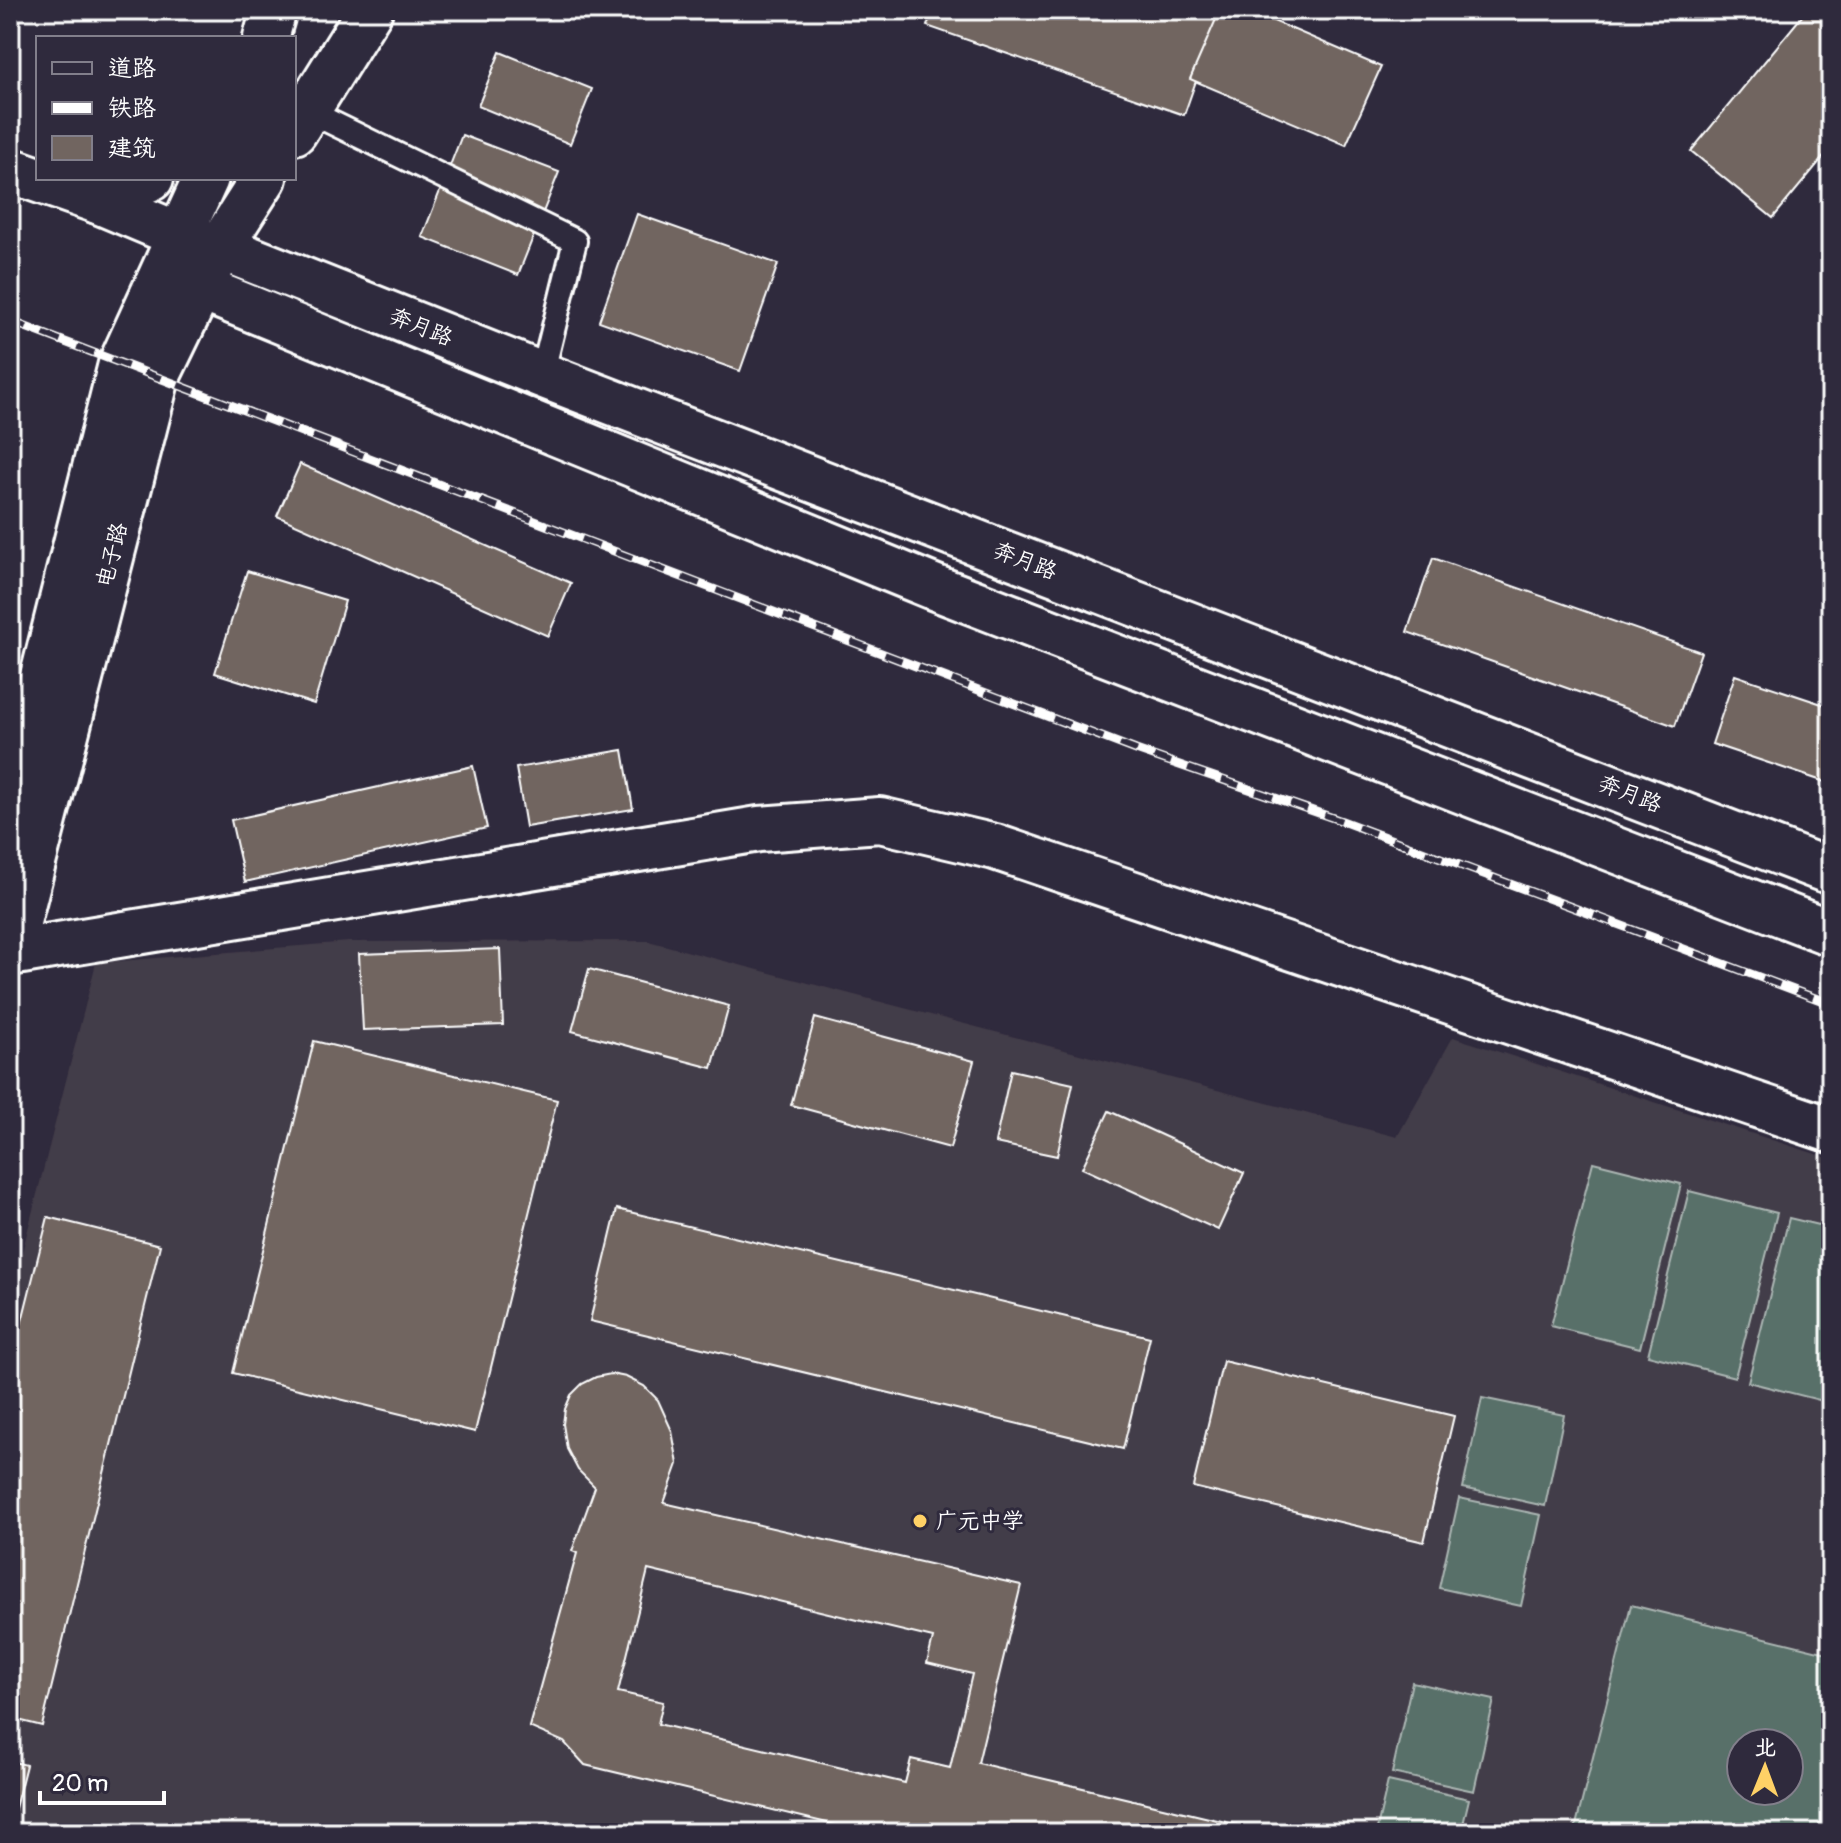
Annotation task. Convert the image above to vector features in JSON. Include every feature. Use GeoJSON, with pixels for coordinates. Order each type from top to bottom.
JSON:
{"type":"FeatureCollection","features":[{"type":"Feature","properties":{"kind":"street"},"geometry":{"type":"LineString","coordinates":[[267,36],[274,10]]}},
{"type":"Feature","properties":{"kind":"street"},"geometry":{"type":"LineString","coordinates":[[301,121],[370,10]]}},
{"type":"Feature","properties":{"kind":"street","name":"奔月路"},"geometry":{"type":"LineString","coordinates":[[10,170],[36,179]]}},
{"type":"Feature","properties":{"kind":"street","name":"奔月路"},"geometry":{"type":"LineString","coordinates":[[38,180],[179,235],[220,247],[542,375],[1831,872]]}},
{"type":"Feature","properties":{"kind":"street"},"geometry":{"type":"LineString","coordinates":[[98,201],[146,180]]}},
{"type":"Feature","properties":{"kind":"street","name":"电子路"},"geometry":{"type":"LineString","coordinates":[[10,808],[121,364],[205,180]]}},
{"type":"Feature","properties":{"kind":"street","name":"电子路"},"geometry":{"type":"LineString","coordinates":[[10,953],[157,377],[220,247],[263,180]]}},
{"type":"Feature","properties":{"kind":"street"},"geometry":{"type":"LineString","coordinates":[[200,288],[936,588],[1831,933]]}},
{"type":"Feature","properties":{"kind":"street"},"geometry":{"type":"LineString","coordinates":[[10,953],[759,829],[880,820],[995,847],[1831,1130]]}},
{"type":"Feature","properties":{"kind":"lane"},"geometry":{"type":"LineString","coordinates":[[301,121],[575,241],[542,375]]}},
{"type":"Feature","properties":{"kind":"shaded area","name":"广元中学"},"geometry":{"type":"Polygon","coordinates":[[[648,941],[1397,1137],[1453,1037],[1831,1159],[1831,1833],[10,1833],[10,1300],[96,963],[348,942],[648,941]]]}},
{"type":"Feature","properties":{"kind":"green space"},"geometry":{"type":"Polygon","coordinates":[[[1593,1162],[1681,1184],[1640,1348],[1551,1326],[1593,1162]]]}},
{"type":"Feature","properties":{"kind":"green space"},"geometry":{"type":"Polygon","coordinates":[[[1689,1191],[1777,1213],[1735,1377],[1648,1355],[1689,1191]]]}},
{"type":"Feature","properties":{"kind":"green space"},"geometry":{"type":"Polygon","coordinates":[[[1789,1218],[1831,1228],[1831,1403],[1748,1382],[1789,1218]]]}},
{"type":"Feature","properties":{"kind":"green space"},"geometry":{"type":"Polygon","coordinates":[[[1482,1398],[1564,1415],[1545,1506],[1463,1488],[1482,1398]]]}},
{"type":"Feature","properties":{"kind":"green space"},"geometry":{"type":"Polygon","coordinates":[[[1459,1498],[1541,1515],[1521,1606],[1439,1588],[1459,1498]]]}},
{"type":"Feature","properties":{"kind":"green space"},"geometry":{"type":"Polygon","coordinates":[[[1631,1605],[1831,1654],[1831,1833],[1574,1833],[1631,1605]]]}},
{"type":"Feature","properties":{"kind":"green space"},"geometry":{"type":"Polygon","coordinates":[[[1412,1682],[1494,1700],[1474,1791],[1392,1773],[1412,1682]]]}},
{"type":"Feature","properties":{"kind":"green space"},"geometry":{"type":"Polygon","coordinates":[[[1388,1781],[1469,1799],[1461,1833],[1376,1833],[1388,1781]]]}},
{"type":"Feature","properties":{"kind":"building"},"geometry":{"type":"Polygon","coordinates":[[[933,10],[1221,10],[1184,115],[927,26],[933,10]]]}},
{"type":"Feature","properties":{"kind":"building"},"geometry":{"type":"Polygon","coordinates":[[[1220,10],[1248,10],[1381,67],[1346,145],[1190,79],[1220,10]]]}},
{"type":"Feature","properties":{"kind":"building"},"geometry":{"type":"Polygon","coordinates":[[[1807,10],[1831,10],[1831,148],[1773,218],[1691,151],[1807,10]]]}},
{"type":"Feature","properties":{"kind":"building"},"geometry":{"type":"Polygon","coordinates":[[[500,52],[592,89],[570,144],[478,106],[500,52]]]}},
{"type":"Feature","properties":{"kind":"building"},"geometry":{"type":"Polygon","coordinates":[[[462,135],[559,172],[518,275],[422,237],[462,135]]]}},
{"type":"Feature","properties":{"kind":"building"},"geometry":{"type":"Polygon","coordinates":[[[637,214],[778,264],[740,371],[599,321],[637,214]]]}},
{"type":"Feature","properties":{"kind":"building"},"geometry":{"type":"Polygon","coordinates":[[[300,464],[571,583],[548,636],[277,516],[300,464]]]}},
{"type":"Feature","properties":{"kind":"building"},"geometry":{"type":"Polygon","coordinates":[[[1433,558],[1701,652],[1675,726],[1407,632],[1433,558]]]}},
{"type":"Feature","properties":{"kind":"building"},"geometry":{"type":"Polygon","coordinates":[[[247,571],[345,601],[314,704],[215,673],[247,571]]]}},
{"type":"Feature","properties":{"kind":"building"},"geometry":{"type":"Polygon","coordinates":[[[1735,675],[1831,707],[1831,784],[1712,744],[1735,675]]]}},
{"type":"Feature","properties":{"kind":"building"},"geometry":{"type":"Polygon","coordinates":[[[623,750],[633,809],[526,827],[516,768],[623,750]]]}},
{"type":"Feature","properties":{"kind":"building"},"geometry":{"type":"Polygon","coordinates":[[[473,766],[487,828],[245,882],[231,820],[473,766]]]}},
{"type":"Feature","properties":{"kind":"building"},"geometry":{"type":"Polygon","coordinates":[[[500,949],[503,1025],[363,1030],[359,954],[500,949]]]}},
{"type":"Feature","properties":{"kind":"building"},"geometry":{"type":"Polygon","coordinates":[[[589,969],[729,1006],[712,1068],[572,1031],[589,969]]]}},
{"type":"Feature","properties":{"kind":"building"},"geometry":{"type":"Polygon","coordinates":[[[815,1018],[974,1061],[950,1148],[791,1105],[815,1018]]]}},
{"type":"Feature","properties":{"kind":"building"},"geometry":{"type":"Polygon","coordinates":[[[314,1041],[557,1100],[475,1432],[233,1373],[314,1041]]]}},
{"type":"Feature","properties":{"kind":"building"},"geometry":{"type":"Polygon","coordinates":[[[1011,1070],[1073,1084],[1057,1156],[995,1143],[1011,1070]]]}},
{"type":"Feature","properties":{"kind":"building"},"geometry":{"type":"Polygon","coordinates":[[[1109,1111],[1244,1173],[1218,1230],[1082,1168],[1109,1111]]]}},
{"type":"Feature","properties":{"kind":"building"},"geometry":{"type":"Polygon","coordinates":[[[617,1209],[1150,1337],[1123,1449],[590,1321],[617,1209]]]}},
{"type":"Feature","properties":{"kind":"building"},"geometry":{"type":"Polygon","coordinates":[[[48,1217],[160,1245],[42,1726],[10,1718],[10,1369],[48,1217]]]}},
{"type":"Feature","properties":{"kind":"building"},"geometry":{"type":"Polygon","coordinates":[[[1223,1361],[1454,1416],[1424,1542],[1193,1487],[1223,1361]]]}},
{"type":"Feature","properties":{"kind":"building"},"geometry":{"type":"Polygon","coordinates":[[[611,1374],[626,1377],[644,1386],[658,1400],[672,1431],[678,1464],[664,1503],[1021,1585],[978,1763],[1272,1833],[986,1833],[956,1826],[954,1833],[869,1833],[585,1765],[564,1742],[529,1727],[577,1553],[572,1551],[595,1487],[578,1470],[567,1449],[563,1424],[565,1409],[571,1395],[582,1384],[611,1374]],[[648,1570],[618,1692],[663,1702],[658,1724],[905,1783],[911,1759],[950,1768],[972,1674],[927,1663],[933,1638],[648,1570]]]}},
{"type":"Feature","properties":{"kind":"building"},"geometry":{"type":"Polygon","coordinates":[[[10,1761],[26,1765],[10,1828],[10,1761]]]}},
{"type":"Feature","properties":{"kind":"railway"},"geometry":{"type":"LineString","coordinates":[[10,321],[1136,750],[1342,821],[1831,1004]]}},
{"type":"Feature","properties":{"kind":"place","name":"广元中学"},"geometry":{"type":"Point","coordinates":[920,1521]}}]}
